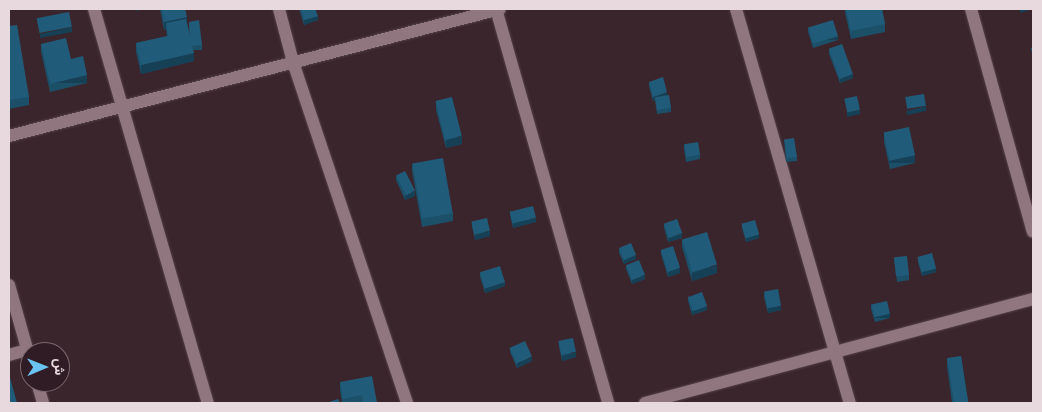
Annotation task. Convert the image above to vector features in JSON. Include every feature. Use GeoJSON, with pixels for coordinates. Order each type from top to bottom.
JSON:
{"type":"FeatureCollection","features":[{"type":"Feature","properties":{"kind":"street"},"geometry":{"type":"LineString","coordinates":[[94,9],[208,403]]}},
{"type":"Feature","properties":{"kind":"street"},"geometry":{"type":"LineString","coordinates":[[279,9],[293,62],[406,403]]}},
{"type":"Feature","properties":{"kind":"street"},"geometry":{"type":"LineString","coordinates":[[9,136],[498,9],[608,403]]}},
{"type":"Feature","properties":{"kind":"street"},"geometry":{"type":"LineString","coordinates":[[736,9],[850,403]]}},
{"type":"Feature","properties":{"kind":"street"},"geometry":{"type":"LineString","coordinates":[[971,9],[1033,232]]}},
{"type":"Feature","properties":{"kind":"street"},"geometry":{"type":"LineString","coordinates":[[9,285],[25,342]]}},
{"type":"Feature","properties":{"kind":"street"},"geometry":{"type":"LineString","coordinates":[[645,403],[1033,299]]}},
{"type":"Feature","properties":{"kind":"building"},"geometry":{"type":"Polygon","coordinates":[[[162,9],[185,9],[187,17],[164,22],[162,9]]]}},
{"type":"Feature","properties":{"kind":"building"},"geometry":{"type":"Polygon","coordinates":[[[301,9],[315,9],[318,16],[304,20],[301,9]]]}},
{"type":"Feature","properties":{"kind":"building"},"geometry":{"type":"Polygon","coordinates":[[[846,9],[882,9],[885,24],[851,31],[846,9]]]}},
{"type":"Feature","properties":{"kind":"building"},"geometry":{"type":"Polygon","coordinates":[[[69,12],[72,27],[39,33],[37,18],[69,12]]]}},
{"type":"Feature","properties":{"kind":"building"},"geometry":{"type":"Polygon","coordinates":[[[186,19],[194,53],[141,65],[136,43],[168,36],[166,23],[186,19]]]}},
{"type":"Feature","properties":{"kind":"building"},"geometry":{"type":"Polygon","coordinates":[[[199,20],[202,45],[192,46],[189,22],[199,20]]]}},
{"type":"Feature","properties":{"kind":"building"},"geometry":{"type":"Polygon","coordinates":[[[833,20],[838,36],[813,44],[808,28],[833,20]]]}},
{"type":"Feature","properties":{"kind":"building"},"geometry":{"type":"Polygon","coordinates":[[[17,25],[29,97],[9,100],[9,26],[17,25]]]}},
{"type":"Feature","properties":{"kind":"building"},"geometry":{"type":"Polygon","coordinates":[[[66,38],[71,59],[83,56],[87,75],[50,84],[41,44],[66,38]]]}},
{"type":"Feature","properties":{"kind":"building"},"geometry":{"type":"Polygon","coordinates":[[[842,44],[853,74],[840,79],[829,49],[842,44]]]}},
{"type":"Feature","properties":{"kind":"building"},"geometry":{"type":"Polygon","coordinates":[[[663,77],[667,92],[653,97],[649,82],[663,77]]]}},
{"type":"Feature","properties":{"kind":"building"},"geometry":{"type":"Polygon","coordinates":[[[924,94],[926,106],[907,109],[905,97],[924,94]]]}},
{"type":"Feature","properties":{"kind":"building"},"geometry":{"type":"Polygon","coordinates":[[[669,95],[671,108],[657,110],[655,97],[669,95]]]}},
{"type":"Feature","properties":{"kind":"building"},"geometry":{"type":"Polygon","coordinates":[[[857,96],[860,110],[847,112],[844,99],[857,96]]]}},
{"type":"Feature","properties":{"kind":"building"},"geometry":{"type":"Polygon","coordinates":[[[452,97],[462,136],[445,140],[436,101],[452,97]]]}},
{"type":"Feature","properties":{"kind":"building"},"geometry":{"type":"Polygon","coordinates":[[[909,127],[915,155],[890,161],[884,132],[909,127]]]}},
{"type":"Feature","properties":{"kind":"building"},"geometry":{"type":"Polygon","coordinates":[[[794,138],[797,157],[787,158],[784,140],[794,138]]]}},
{"type":"Feature","properties":{"kind":"building"},"geometry":{"type":"Polygon","coordinates":[[[698,142],[700,155],[686,157],[684,144],[698,142]]]}},
{"type":"Feature","properties":{"kind":"building"},"geometry":{"type":"Polygon","coordinates":[[[443,158],[453,213],[422,219],[412,163],[443,158]]]}},
{"type":"Feature","properties":{"kind":"building"},"geometry":{"type":"Polygon","coordinates":[[[405,171],[415,191],[406,195],[396,176],[405,171]]]}},
{"type":"Feature","properties":{"kind":"building"},"geometry":{"type":"Polygon","coordinates":[[[533,206],[536,218],[513,223],[510,212],[533,206]]]}},
{"type":"Feature","properties":{"kind":"building"},"geometry":{"type":"Polygon","coordinates":[[[487,218],[490,231],[474,234],[471,222],[487,218]]]}},
{"type":"Feature","properties":{"kind":"building"},"geometry":{"type":"Polygon","coordinates":[[[677,219],[682,233],[669,238],[664,224],[677,219]]]}},
{"type":"Feature","properties":{"kind":"building"},"geometry":{"type":"Polygon","coordinates":[[[755,220],[759,234],[746,238],[742,224],[755,220]]]}},
{"type":"Feature","properties":{"kind":"building"},"geometry":{"type":"Polygon","coordinates":[[[707,232],[717,265],[692,272],[682,240],[707,232]]]}},
{"type":"Feature","properties":{"kind":"building"},"geometry":{"type":"Polygon","coordinates":[[[631,243],[636,255],[624,260],[619,248],[631,243]]]}},
{"type":"Feature","properties":{"kind":"building"},"geometry":{"type":"Polygon","coordinates":[[[673,246],[680,268],[668,272],[661,250],[673,246]]]}},
{"type":"Feature","properties":{"kind":"building"},"geometry":{"type":"Polygon","coordinates":[[[932,253],[936,268],[922,272],[918,257],[932,253]]]}},
{"type":"Feature","properties":{"kind":"building"},"geometry":{"type":"Polygon","coordinates":[[[907,256],[909,275],[896,276],[894,257],[907,256]]]}},
{"type":"Feature","properties":{"kind":"building"},"geometry":{"type":"Polygon","coordinates":[[[639,260],[645,275],[632,280],[626,265],[639,260]]]}},
{"type":"Feature","properties":{"kind":"building"},"geometry":{"type":"Polygon","coordinates":[[[500,266],[505,282],[485,288],[480,272],[500,266]]]}},
{"type":"Feature","properties":{"kind":"building"},"geometry":{"type":"Polygon","coordinates":[[[778,289],[781,306],[767,308],[764,291],[778,289]]]}},
{"type":"Feature","properties":{"kind":"building"},"geometry":{"type":"Polygon","coordinates":[[[702,292],[707,306],[693,311],[688,297],[702,292]]]}},
{"type":"Feature","properties":{"kind":"building"},"geometry":{"type":"Polygon","coordinates":[[[887,301],[890,314],[874,317],[871,305],[887,301]]]}},
{"type":"Feature","properties":{"kind":"building"},"geometry":{"type":"Polygon","coordinates":[[[573,338],[576,352],[561,355],[558,341],[573,338]]]}},
{"type":"Feature","properties":{"kind":"building"},"geometry":{"type":"Polygon","coordinates":[[[525,341],[532,357],[516,363],[509,348],[525,341]]]}},
{"type":"Feature","properties":{"kind":"building"},"geometry":{"type":"Polygon","coordinates":[[[961,356],[968,402],[954,403],[947,358],[961,356]]]}},
{"type":"Feature","properties":{"kind":"building"},"geometry":{"type":"Polygon","coordinates":[[[9,374],[17,403],[9,403],[9,374]]]}},
{"type":"Feature","properties":{"kind":"building"},"geometry":{"type":"Polygon","coordinates":[[[372,376],[377,403],[363,403],[362,395],[343,399],[340,382],[372,376]]]}},
{"type":"Feature","properties":{"kind":"building"},"geometry":{"type":"Polygon","coordinates":[[[338,399],[340,403],[326,403],[338,399]]]}}]}
